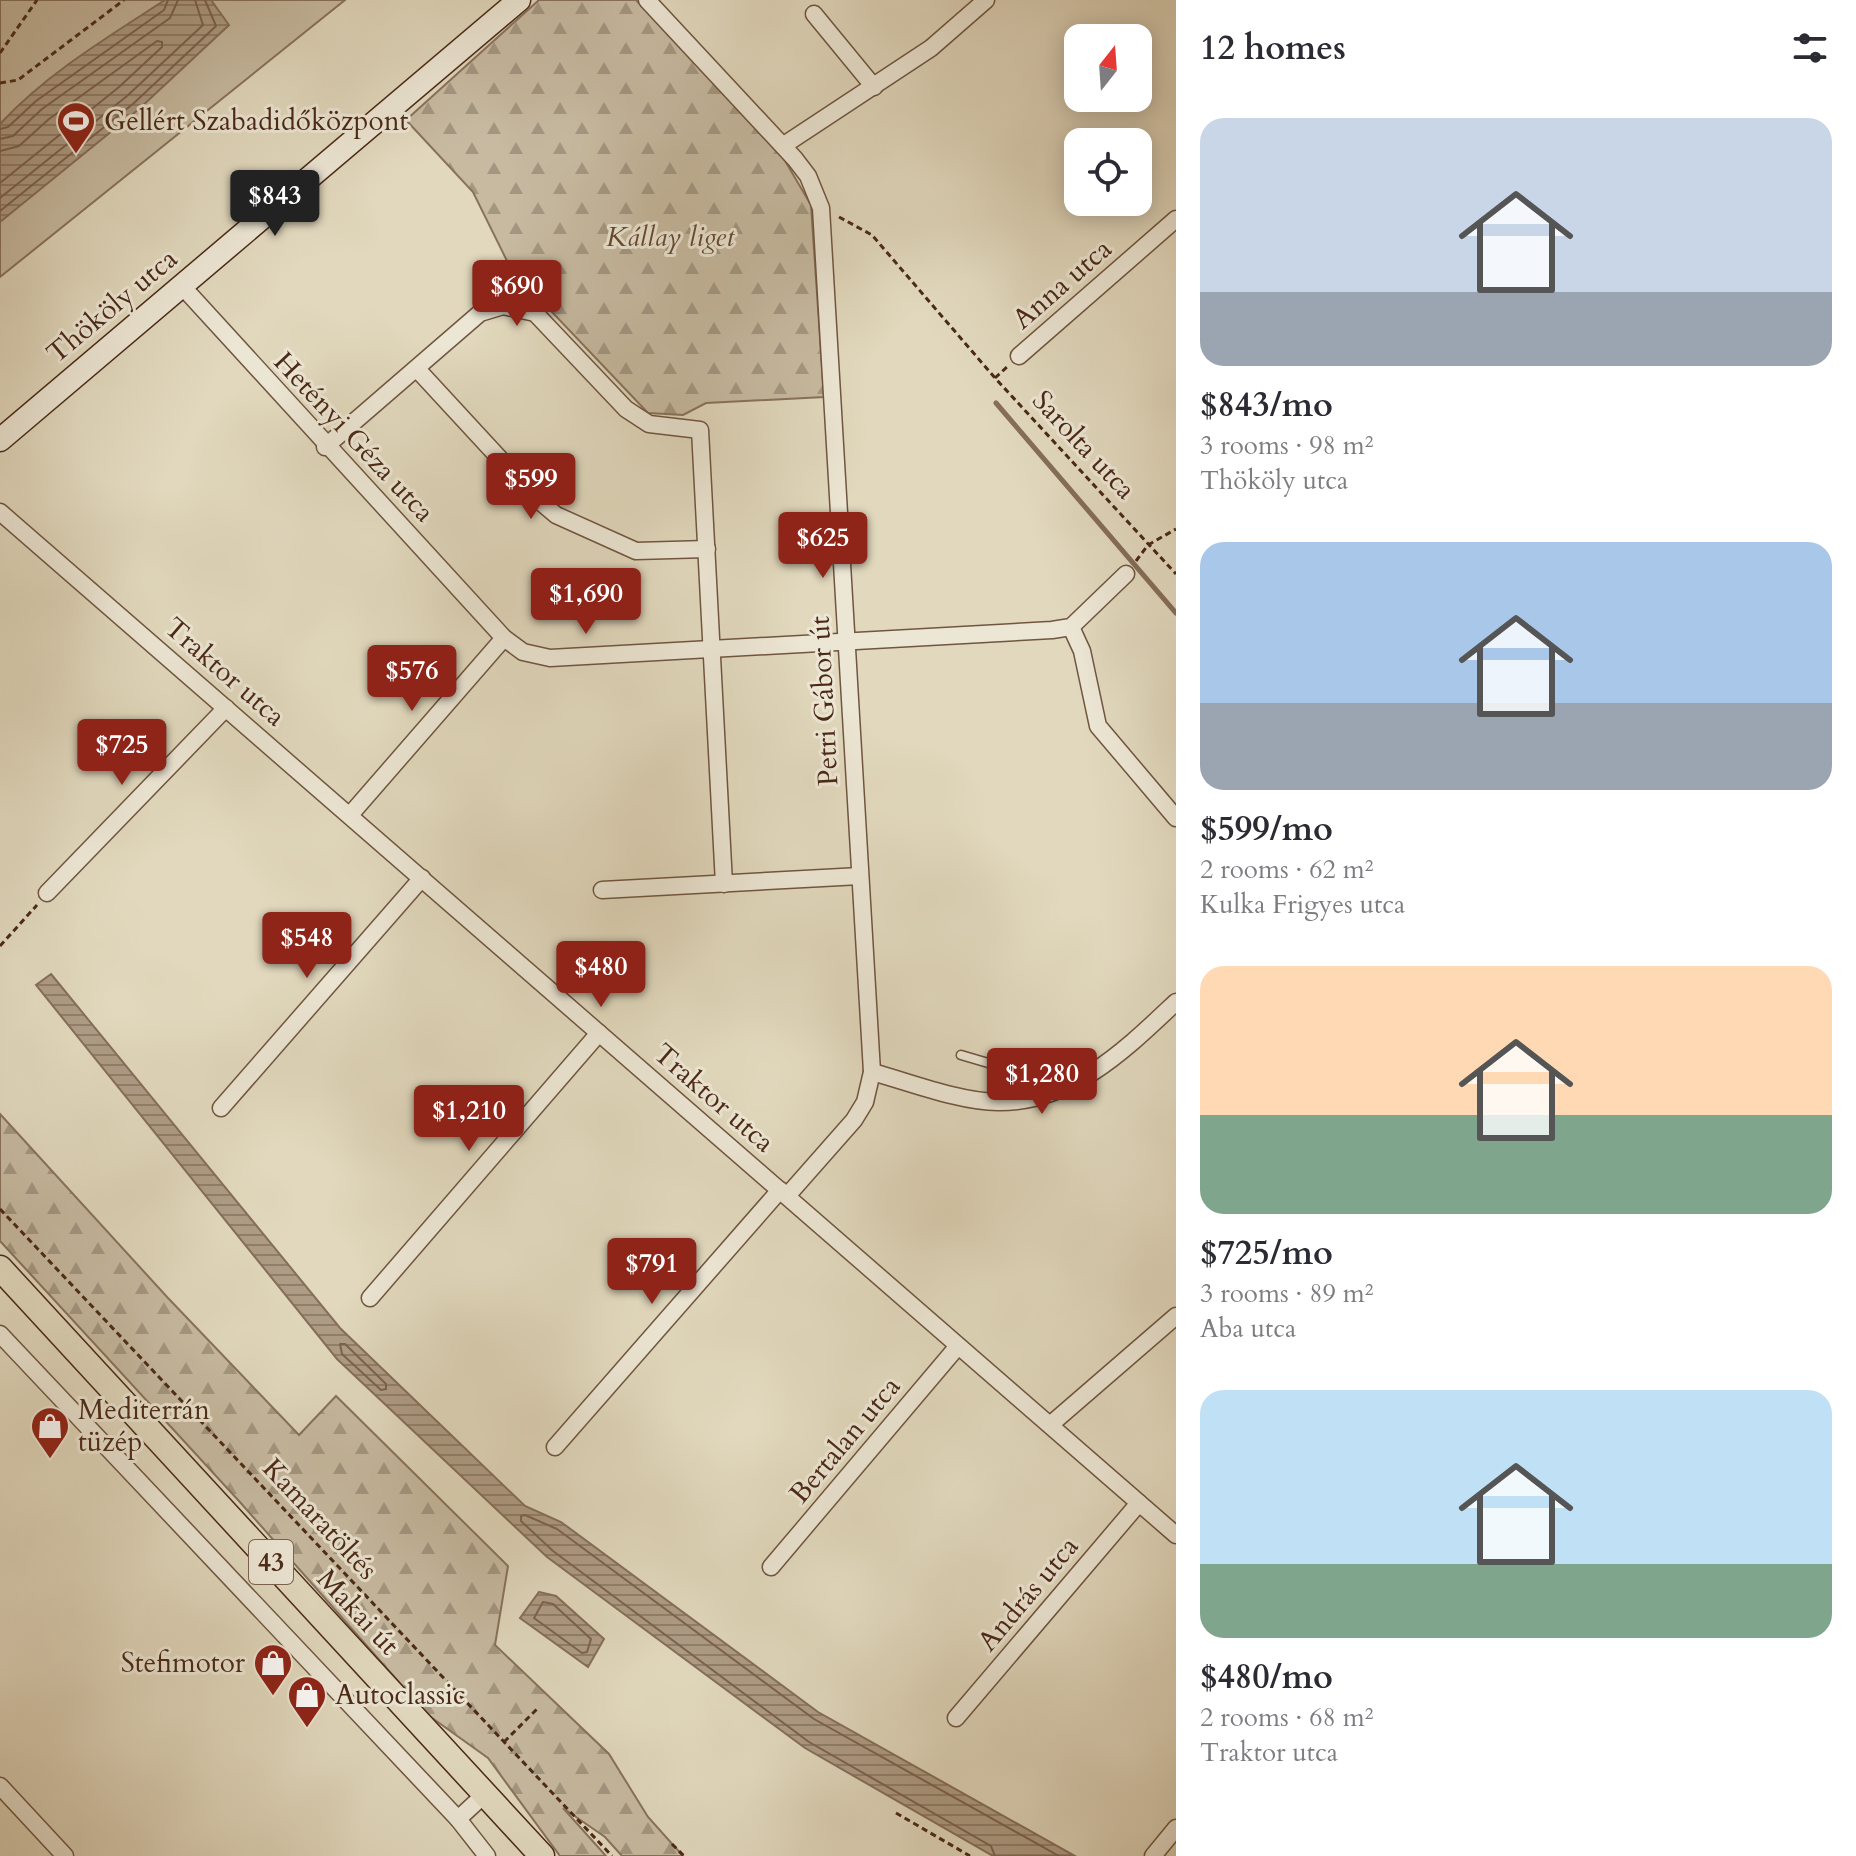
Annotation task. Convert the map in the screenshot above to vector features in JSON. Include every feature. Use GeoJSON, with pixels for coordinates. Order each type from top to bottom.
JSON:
{"type":"FeatureCollection","features":[{"type":"Feature","properties":{"kind":"main road","name":"Makai út"},"geometry":{"type":"LineString","coordinates":[[0,1268],[542,1856]]}},
{"type":"Feature","properties":{"kind":"street","name":"Thököly utca"},"geometry":{"type":"LineString","coordinates":[[0,440],[519,0]]}},
{"type":"Feature","properties":{"kind":"street","name":"Petri Gábor út"},"geometry":{"type":"LineString","coordinates":[[555,1447],[783,1193],[854,1120],[865,1102],[872,1072],[821,208],[808,176],[784,145],[647,0]]}},
{"type":"Feature","properties":{"kind":"street"},"geometry":{"type":"LineString","coordinates":[[784,145],[931,48],[986,0]]}},
{"type":"Feature","properties":{"kind":"street"},"geometry":{"type":"LineString","coordinates":[[814,14],[874,87]]}},
{"type":"Feature","properties":{"kind":"street","name":"Anna utca"},"geometry":{"type":"LineString","coordinates":[[1019,356],[1176,219]]}},
{"type":"Feature","properties":{"kind":"street","name":"Hetényi Géza utca"},"geometry":{"type":"LineString","coordinates":[[182,286],[325,447],[504,638],[523,652],[550,658],[1071,627]]}},
{"type":"Feature","properties":{"kind":"street"},"geometry":{"type":"LineString","coordinates":[[325,447],[480,313],[503,306],[520,307],[535,313],[637,417],[649,424],[700,430],[724,884]]}},
{"type":"Feature","properties":{"kind":"street"},"geometry":{"type":"LineString","coordinates":[[417,369],[536,498],[556,515],[636,551],[707,549]]}},
{"type":"Feature","properties":{"kind":"street","name":"Traktor utca"},"geometry":{"type":"LineString","coordinates":[[0,512],[1176,1535]]}},
{"type":"Feature","properties":{"kind":"street"},"geometry":{"type":"LineString","coordinates":[[1126,574],[1071,627],[1082,651],[1098,726],[1176,818]]}},
{"type":"Feature","properties":{"kind":"street"},"geometry":{"type":"LineString","coordinates":[[350,815],[504,638]]}},
{"type":"Feature","properties":{"kind":"street"},"geometry":{"type":"LineString","coordinates":[[47,893],[226,708]]}},
{"type":"Feature","properties":{"kind":"street"},"geometry":{"type":"LineString","coordinates":[[602,890],[860,876]]}},
{"type":"Feature","properties":{"kind":"street"},"geometry":{"type":"LineString","coordinates":[[221,1108],[422,878]]}},
{"type":"Feature","properties":{"kind":"street"},"geometry":{"type":"LineString","coordinates":[[872,1072],[996,1103],[1045,1094],[1085,1078],[1132,1044],[1176,1002]]}},
{"type":"Feature","properties":{"kind":"street"},"geometry":{"type":"LineString","coordinates":[[370,1298],[599,1033]]}},
{"type":"Feature","properties":{"kind":"street"},"geometry":{"type":"LineString","coordinates":[[1050,1425],[1176,1316]]}},
{"type":"Feature","properties":{"kind":"street"},"geometry":{"type":"LineString","coordinates":[[0,1334],[458,1819],[487,1856]]}},
{"type":"Feature","properties":{"kind":"street","name":"Bertalan utca"},"geometry":{"type":"LineString","coordinates":[[771,1567],[958,1346]]}},
{"type":"Feature","properties":{"kind":"street","name":"András utca"},"geometry":{"type":"LineString","coordinates":[[956,1718],[1139,1503]]}},
{"type":"Feature","properties":{"kind":"street"},"geometry":{"type":"LineString","coordinates":[[0,1786],[65,1856]]}},
{"type":"Feature","properties":{"kind":"street"},"geometry":{"type":"LineString","coordinates":[[458,1819],[485,1794]]}},
{"type":"Feature","properties":{"kind":"street"},"geometry":{"type":"LineString","coordinates":[[1153,1856],[1176,1828]]}},
{"type":"Feature","properties":{"kind":"lane"},"geometry":{"type":"LineString","coordinates":[[961,1055],[995,1065],[996,1103]]}},
{"type":"Feature","properties":{"kind":"path"},"geometry":{"type":"LineString","coordinates":[[0,53],[37,0]]}},
{"type":"Feature","properties":{"kind":"path"},"geometry":{"type":"LineString","coordinates":[[0,83],[18,80],[124,0]]}},
{"type":"Feature","properties":{"kind":"path","name":"Sarolta utca"},"geometry":{"type":"LineString","coordinates":[[821,208],[872,235],[995,378],[1176,574]]}},
{"type":"Feature","properties":{"kind":"path"},"geometry":{"type":"LineString","coordinates":[[1126,574],[1148,545],[1176,529]]}},
{"type":"Feature","properties":{"kind":"path"},"geometry":{"type":"LineString","coordinates":[[0,946],[47,893]]}},
{"type":"Feature","properties":{"kind":"path","name":"Kamaratöltés"},"geometry":{"type":"LineString","coordinates":[[0,1209],[612,1856]]}},
{"type":"Feature","properties":{"kind":"path"},"geometry":{"type":"LineString","coordinates":[[504,1742],[539,1707]]}},
{"type":"Feature","properties":{"kind":"path"},"geometry":{"type":"LineString","coordinates":[[896,1813],[970,1856]]}},
{"type":"Feature","properties":{"kind":"path"},"geometry":{"type":"LineString","coordinates":[[672,1844],[684,1856]]}},
{"type":"Feature","properties":{"kind":"green space","name":"Gellért Szabadidőközpont"},"geometry":{"type":"Polygon","coordinates":[[[0,0],[345,0],[0,277],[0,0]]]}},
{"type":"Feature","properties":{"kind":"green space","name":"Kállay liget"},"geometry":{"type":"Polygon","coordinates":[[[539,0],[636,0],[781,154],[811,205],[824,397],[706,403],[683,415],[648,413],[511,269],[473,192],[406,120],[539,0]]]}},
{"type":"Feature","properties":{"kind":"green space"},"geometry":{"type":"Polygon","coordinates":[[[0,1114],[168,1298],[299,1435],[336,1396],[508,1566],[495,1645],[609,1754],[648,1817],[683,1856],[622,1856],[605,1837],[563,1808],[606,1856],[560,1856],[488,1758],[428,1715],[239,1501],[0,1241],[0,1114]]]}},
{"type":"Feature","properties":{"kind":"water"},"geometry":{"type":"Polygon","coordinates":[[[165,0],[211,0],[229,25],[139,109],[0,222],[0,124],[57,73],[165,0]]]}},
{"type":"Feature","properties":{"kind":"water"},"geometry":{"type":"Polygon","coordinates":[[[51,974],[340,1328],[525,1506],[561,1522],[818,1712],[1075,1856],[993,1856],[805,1748],[547,1557],[337,1359],[36,985],[51,974]]]}},
{"type":"Feature","properties":{"kind":"water"},"geometry":{"type":"Polygon","coordinates":[[[539,1592],[556,1596],[604,1639],[588,1667],[520,1618],[539,1592]]]}},
{"type":"Feature","properties":{"kind":"waterway"},"geometry":{"type":"LineString","coordinates":[[996,403],[1176,613]]}},
{"type":"Feature","properties":{"kind":"place","name":"Gellért Szabadidőközpont"},"geometry":{"type":"Point","coordinates":[76,155]}},
{"type":"Feature","properties":{"kind":"place","name":"Mediterrán tüzép"},"geometry":{"type":"Point","coordinates":[50,1460]}},
{"type":"Feature","properties":{"kind":"place","name":"Stefimotor"},"geometry":{"type":"Point","coordinates":[273,1697]}},
{"type":"Feature","properties":{"kind":"place","name":"Autoclassic"},"geometry":{"type":"Point","coordinates":[307,1729]}}]}
